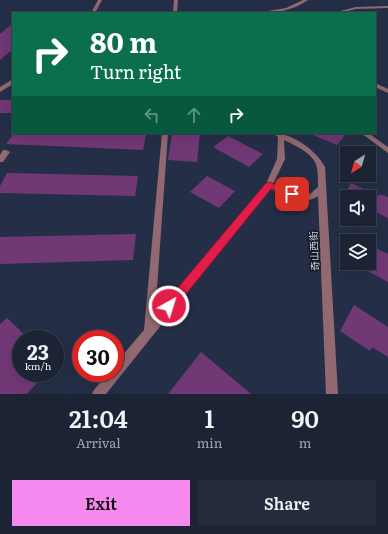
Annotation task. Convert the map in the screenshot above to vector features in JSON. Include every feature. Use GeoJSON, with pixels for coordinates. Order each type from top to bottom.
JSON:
{"type":"FeatureCollection","features":[{"type":"Feature","properties":{"kind":"street"},"geometry":{"type":"LineString","coordinates":[[94,12],[100,0]]}},
{"type":"Feature","properties":{"kind":"street"},"geometry":{"type":"LineString","coordinates":[[175,12],[176,0]]}},
{"type":"Feature","properties":{"kind":"street"},"geometry":{"type":"LineString","coordinates":[[282,12],[306,0]]}},
{"type":"Feature","properties":{"kind":"street"},"geometry":{"type":"LineString","coordinates":[[338,12],[356,8],[388,7]]}},
{"type":"Feature","properties":{"kind":"street"},"geometry":{"type":"LineString","coordinates":[[0,90],[12,82]]}},
{"type":"Feature","properties":{"kind":"street"},"geometry":{"type":"LineString","coordinates":[[376,85],[388,91]]}},
{"type":"Feature","properties":{"kind":"street"},"geometry":{"type":"LineString","coordinates":[[149,331],[165,134]]}},
{"type":"Feature","properties":{"kind":"street"},"geometry":{"type":"LineString","coordinates":[[365,134],[388,150]]}},
{"type":"Feature","properties":{"kind":"street"},"geometry":{"type":"LineString","coordinates":[[98,394],[269,185],[281,160],[278,135]]}},
{"type":"Feature","properties":{"kind":"street","name":"奇山西街"},"geometry":{"type":"LineString","coordinates":[[278,135],[306,148],[317,157],[321,167],[332,394]]}},
{"type":"Feature","properties":{"kind":"street"},"geometry":{"type":"LineString","coordinates":[[0,160],[6,152]]}},
{"type":"Feature","properties":{"kind":"street"},"geometry":{"type":"LineString","coordinates":[[269,185],[283,192],[301,197],[312,197],[322,188]]}},
{"type":"Feature","properties":{"kind":"building"},"geometry":{"type":"Polygon","coordinates":[[[12,24],[12,50],[0,60],[0,34],[12,24]]]}},
{"type":"Feature","properties":{"kind":"building"},"geometry":{"type":"Polygon","coordinates":[[[0,100],[12,100],[12,113],[0,113],[0,100]]]}},
{"type":"Feature","properties":{"kind":"building"},"geometry":{"type":"Polygon","coordinates":[[[13,134],[146,135],[143,150],[6,144],[13,134]]]}},
{"type":"Feature","properties":{"kind":"building"},"geometry":{"type":"Polygon","coordinates":[[[172,134],[200,134],[197,162],[168,160],[172,134]]]}},
{"type":"Feature","properties":{"kind":"building"},"geometry":{"type":"Polygon","coordinates":[[[310,134],[346,134],[337,145],[310,134]]]}},
{"type":"Feature","properties":{"kind":"building"},"geometry":{"type":"Polygon","coordinates":[[[228,136],[263,154],[249,167],[213,147],[228,136]]]}},
{"type":"Feature","properties":{"kind":"building"},"geometry":{"type":"Polygon","coordinates":[[[7,173],[138,176],[135,196],[0,193],[0,186],[7,173]]]}},
{"type":"Feature","properties":{"kind":"building"},"geometry":{"type":"Polygon","coordinates":[[[207,176],[235,191],[219,208],[190,192],[207,176]]]}},
{"type":"Feature","properties":{"kind":"building"},"geometry":{"type":"Polygon","coordinates":[[[351,183],[366,190],[347,190],[351,183]]]}},
{"type":"Feature","properties":{"kind":"building"},"geometry":{"type":"Polygon","coordinates":[[[380,194],[388,197],[388,218],[376,212],[376,195],[379,196],[380,194]]]}},
{"type":"Feature","properties":{"kind":"building"},"geometry":{"type":"Polygon","coordinates":[[[136,234],[133,260],[0,264],[0,237],[136,234]]]}},
{"type":"Feature","properties":{"kind":"building"},"geometry":{"type":"Polygon","coordinates":[[[376,248],[388,254],[388,282],[369,272],[369,270],[376,270],[376,248]]]}},
{"type":"Feature","properties":{"kind":"building"},"geometry":{"type":"Polygon","coordinates":[[[354,305],[388,327],[388,357],[372,347],[370,351],[340,331],[354,305]]]}},
{"type":"Feature","properties":{"kind":"building"},"geometry":{"type":"Polygon","coordinates":[[[7,318],[20,330],[12,330],[12,382],[38,382],[27,394],[0,394],[0,324],[7,318]]]}},
{"type":"Feature","properties":{"kind":"building"},"geometry":{"type":"Polygon","coordinates":[[[201,352],[251,394],[168,394],[201,352]]]}},
{"type":"Feature","properties":{"kind":"route"},"geometry":{"type":"LineString","coordinates":[[169,306],[269,185],[283,192],[292,194]]}}]}
